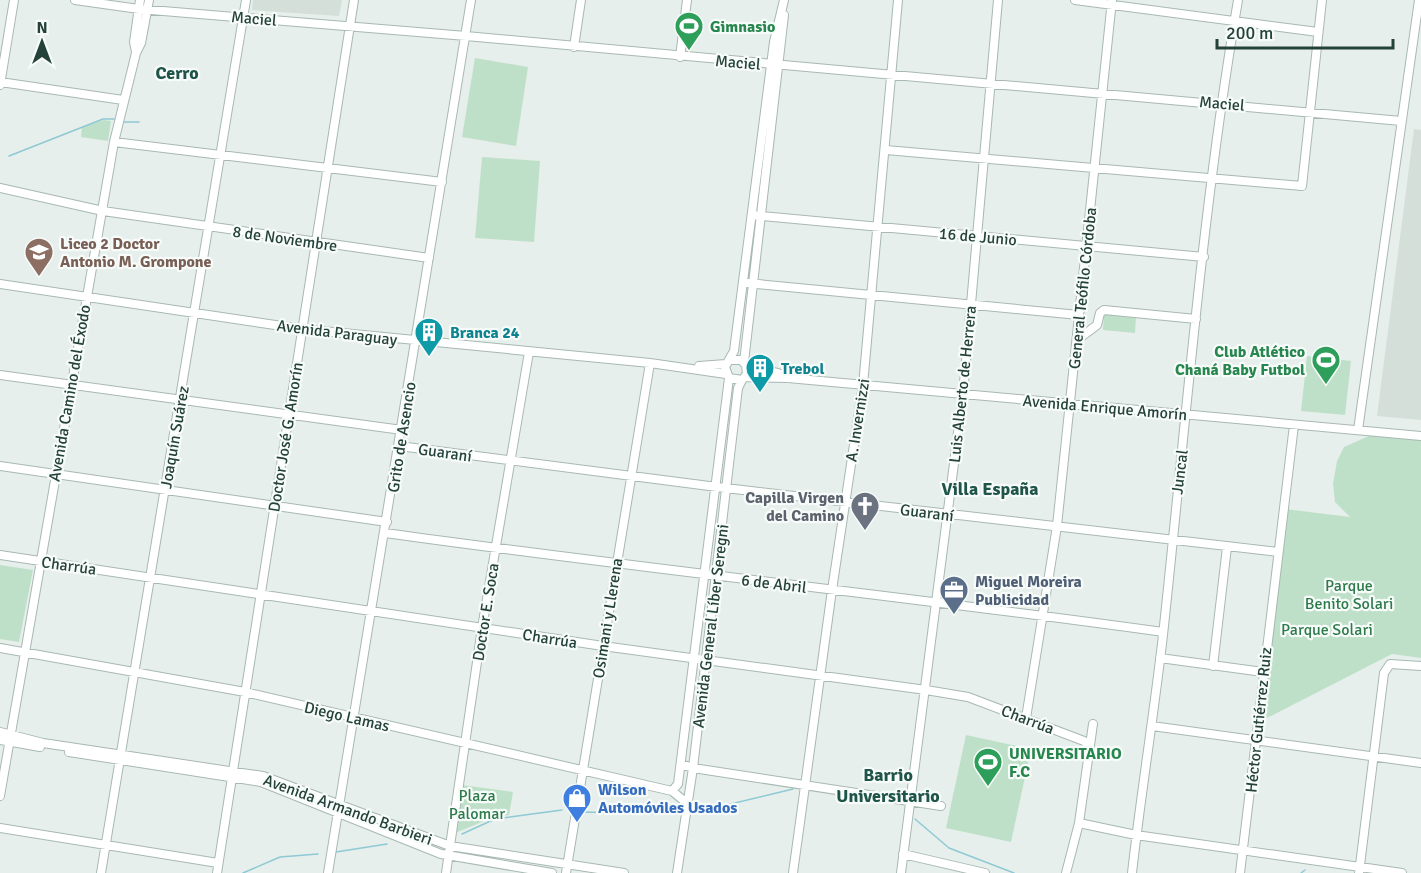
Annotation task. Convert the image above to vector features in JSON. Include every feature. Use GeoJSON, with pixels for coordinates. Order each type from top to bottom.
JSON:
{"type":"FeatureCollection","features":[{"type":"Feature","properties":{"kind":"street"},"geometry":{"type":"LineString","coordinates":[[14,0],[0,83],[123,100]]}},
{"type":"Feature","properties":{"kind":"street","name":"Maciel"},"geometry":{"type":"LineString","coordinates":[[75,0],[143,9],[1222,103],[1401,121]]}},
{"type":"Feature","properties":{"kind":"street","name":"Avenida Camino del Éxodo"},"geometry":{"type":"LineString","coordinates":[[140,0],[143,9]]}},
{"type":"Feature","properties":{"kind":"street","name":"Avenida Camino del Éxodo"},"geometry":{"type":"LineString","coordinates":[[0,796],[114,142],[136,53],[134,42],[143,9],[149,0]]}},
{"type":"Feature","properties":{"kind":"street","name":"Joaquín Suárez"},"geometry":{"type":"LineString","coordinates":[[101,873],[246,0]]}},
{"type":"Feature","properties":{"kind":"street","name":"Doctor José G. Amorín"},"geometry":{"type":"LineString","coordinates":[[217,873],[354,0]]}},
{"type":"Feature","properties":{"kind":"street","name":"Grito de Asencio"},"geometry":{"type":"LineString","coordinates":[[328,873],[417,342],[471,0]]}},
{"type":"Feature","properties":{"kind":"street"},"geometry":{"type":"LineString","coordinates":[[574,47],[581,0]]}},
{"type":"Feature","properties":{"kind":"street"},"geometry":{"type":"LineString","coordinates":[[680,57],[687,0]]}},
{"type":"Feature","properties":{"kind":"street"},"geometry":{"type":"LineString","coordinates":[[729,362],[743,282],[771,65],[785,0]]}},
{"type":"Feature","properties":{"kind":"street"},"geometry":{"type":"LineString","coordinates":[[745,363],[752,283],[780,65],[785,0]]}},
{"type":"Feature","properties":{"kind":"street","name":"A. Invernizzi"},"geometry":{"type":"LineString","coordinates":[[793,873],[844,502],[863,385],[893,75],[898,0]]}},
{"type":"Feature","properties":{"kind":"street","name":"Luis Alberto de Herrera"},"geometry":{"type":"LineString","coordinates":[[901,873],[938,602],[963,394],[998,0]]}},
{"type":"Feature","properties":{"kind":"street"},"geometry":{"type":"LineString","coordinates":[[1076,0],[1111,2],[1318,32]]}},
{"type":"Feature","properties":{"kind":"street","name":"Juncal"},"geometry":{"type":"LineString","coordinates":[[1132,873],[1160,658],[1185,414],[1222,103],[1238,0]]}},
{"type":"Feature","properties":{"kind":"street"},"geometry":{"type":"LineString","coordinates":[[886,150],[1302,186],[1322,0]]}},
{"type":"Feature","properties":{"kind":"street"},"geometry":{"type":"LineString","coordinates":[[1358,430],[1419,0]]}},
{"type":"Feature","properties":{"kind":"street","name":"General Teófilo Córdoba"},"geometry":{"type":"LineString","coordinates":[[1026,718],[1044,615],[1056,526],[1111,2]]}},
{"type":"Feature","properties":{"kind":"street"},"geometry":{"type":"LineString","coordinates":[[114,142],[442,182]]}},
{"type":"Feature","properties":{"kind":"street","name":"8 de Noviembre"},"geometry":{"type":"LineString","coordinates":[[0,188],[103,211],[429,258]]}},
{"type":"Feature","properties":{"kind":"street","name":"16 de Junio"},"geometry":{"type":"LineString","coordinates":[[752,215],[1204,257]]}},
{"type":"Feature","properties":{"kind":"street"},"geometry":{"type":"LineString","coordinates":[[743,282],[1079,315]]}},
{"type":"Feature","properties":{"kind":"street","name":"Avenida Paraguay"},"geometry":{"type":"LineString","coordinates":[[0,284],[302,329],[650,363],[727,376],[735,381],[744,378]]}},
{"type":"Feature","properties":{"kind":"street"},"geometry":{"type":"LineString","coordinates":[[1077,340],[1097,325],[1100,314],[1104,310],[1196,319]]}},
{"type":"Feature","properties":{"kind":"street","name":"Doctor E. Soca"},"geometry":{"type":"LineString","coordinates":[[446,873],[495,548],[529,352]]}},
{"type":"Feature","properties":{"kind":"street","name":"Avenida General Líber Seregni"},"geometry":{"type":"LineString","coordinates":[[672,791],[678,784],[681,764],[717,487],[729,362]]}},
{"type":"Feature","properties":{"kind":"street","name":"Osimani y Llerena"},"geometry":{"type":"LineString","coordinates":[[566,869],[650,363]]}},
{"type":"Feature","properties":{"kind":"street","name":"Avenida Enrique Amorín"},"geometry":{"type":"LineString","coordinates":[[745,363],[755,370],[783,374],[788,378]]}},
{"type":"Feature","properties":{"kind":"street","name":"Avenida Paraguay"},"geometry":{"type":"LineString","coordinates":[[677,366],[745,363]]}},
{"type":"Feature","properties":{"kind":"street","name":"Avenida General Líber Seregni"},"geometry":{"type":"LineString","coordinates":[[677,873],[693,768],[738,388],[744,378],[745,363]]}},
{"type":"Feature","properties":{"kind":"street","name":"Guaraní"},"geometry":{"type":"LineString","coordinates":[[0,375],[402,430]]}},
{"type":"Feature","properties":{"kind":"street","name":"Avenida Enrique Amorín"},"geometry":{"type":"LineString","coordinates":[[744,378],[788,378],[1421,436]]}},
{"type":"Feature","properties":{"kind":"street","name":"Héctor Gutiérrez Ruiz"},"geometry":{"type":"LineString","coordinates":[[1240,873],[1294,425]]}},
{"type":"Feature","properties":{"kind":"street","name":"Guaraní"},"geometry":{"type":"LineString","coordinates":[[399,446],[717,487],[1278,552]]}},
{"type":"Feature","properties":{"kind":"street"},"geometry":{"type":"LineString","coordinates":[[0,466],[387,522]]}},
{"type":"Feature","properties":{"kind":"street","name":"6 de Abril"},"geometry":{"type":"LineString","coordinates":[[385,533],[616,564],[1044,615],[1163,632]]}},
{"type":"Feature","properties":{"kind":"street"},"geometry":{"type":"LineString","coordinates":[[1213,666],[1227,547]]}},
{"type":"Feature","properties":{"kind":"street","name":"Charrúa"},"geometry":{"type":"LineString","coordinates":[[0,555],[373,609],[603,646],[706,658],[968,697],[1084,741],[1090,748]]}},
{"type":"Feature","properties":{"kind":"street","name":"Diego Lamas"},"geometry":{"type":"LineString","coordinates":[[0,648],[135,670],[245,692],[672,791],[688,804]]}},
{"type":"Feature","properties":{"kind":"street"},"geometry":{"type":"LineString","coordinates":[[1160,658],[1263,672]]}},
{"type":"Feature","properties":{"kind":"street"},"geometry":{"type":"LineString","coordinates":[[1359,870],[1386,667],[1396,662],[1421,666]]}},
{"type":"Feature","properties":{"kind":"street"},"geometry":{"type":"LineString","coordinates":[[1066,873],[1079,823],[1094,724]]}},
{"type":"Feature","properties":{"kind":"street"},"geometry":{"type":"LineString","coordinates":[[1152,726],[1421,763]]}},
{"type":"Feature","properties":{"kind":"street","name":"Avenida Armando Barbieri"},"geometry":{"type":"LineString","coordinates":[[0,732],[10,738]]}},
{"type":"Feature","properties":{"kind":"street","name":"Avenida Armando Barbieri"},"geometry":{"type":"LineString","coordinates":[[0,740],[10,738],[121,758],[278,780],[448,857],[552,873]]}},
{"type":"Feature","properties":{"kind":"street"},"geometry":{"type":"LineString","coordinates":[[681,764],[693,768],[941,806]]}},
{"type":"Feature","properties":{"kind":"street","name":"Avenida Armando Barbieri"},"geometry":{"type":"LineString","coordinates":[[340,808],[450,846],[566,869],[624,873]]}},
{"type":"Feature","properties":{"kind":"street"},"geometry":{"type":"LineString","coordinates":[[1079,823],[1136,835],[1243,849],[1359,870],[1402,873]]}},
{"type":"Feature","properties":{"kind":"street"},"geometry":{"type":"LineString","coordinates":[[0,828],[218,863]]}},
{"type":"Feature","properties":{"kind":"street"},"geometry":{"type":"LineString","coordinates":[[903,854],[985,873]]}},
{"type":"Feature","properties":{"kind":"shaded area"},"geometry":{"type":"Polygon","coordinates":[[[253,0],[342,0],[339,16],[252,10],[253,0]]]}},
{"type":"Feature","properties":{"kind":"shaded area"},"geometry":{"type":"Polygon","coordinates":[[[1414,129],[1421,130],[1421,420],[1377,416],[1414,129]]]}},
{"type":"Feature","properties":{"kind":"green space"},"geometry":{"type":"Polygon","coordinates":[[[475,58],[528,67],[516,146],[462,137],[475,58]]]}},
{"type":"Feature","properties":{"kind":"green space"},"geometry":{"type":"Polygon","coordinates":[[[104,120],[111,121],[108,141],[81,137],[82,127],[104,120]]]}},
{"type":"Feature","properties":{"kind":"green space"},"geometry":{"type":"Polygon","coordinates":[[[482,157],[540,161],[534,242],[475,238],[482,157]]]}},
{"type":"Feature","properties":{"kind":"green space"},"geometry":{"type":"Polygon","coordinates":[[[1104,313],[1136,315],[1135,333],[1103,330],[1104,313]]]}},
{"type":"Feature","properties":{"kind":"green space","name":"Club Atlético Chaná Baby Futbol"},"geometry":{"type":"Polygon","coordinates":[[[1307,356],[1351,361],[1345,415],[1301,411],[1307,356]]]}},
{"type":"Feature","properties":{"kind":"green space","name":"Parque Benito Solari"},"geometry":{"type":"Polygon","coordinates":[[[1371,435],[1421,439],[1421,658],[1392,654],[1261,721],[1285,509],[1350,517],[1335,502],[1333,484],[1337,461],[1344,447],[1371,435]]]}},
{"type":"Feature","properties":{"kind":"green space"},"geometry":{"type":"Polygon","coordinates":[[[0,565],[33,570],[19,642],[0,639],[0,565]]]}},
{"type":"Feature","properties":{"kind":"green space","name":"UNIVERSITARIO F.C"},"geometry":{"type":"Polygon","coordinates":[[[966,735],[1031,749],[1011,842],[946,828],[966,735]]]}},
{"type":"Feature","properties":{"kind":"green space","name":"Plaza Palomar"},"geometry":{"type":"Polygon","coordinates":[[[462,785],[513,792],[509,815],[494,817],[455,833],[462,785]]]}},
{"type":"Feature","properties":{"kind":"waterway"},"geometry":{"type":"LineString","coordinates":[[9,156],[103,119],[114,119]]}},
{"type":"Feature","properties":{"kind":"waterway"},"geometry":{"type":"LineString","coordinates":[[124,122],[139,122]]}},
{"type":"Feature","properties":{"kind":"waterway"},"geometry":{"type":"LineString","coordinates":[[693,813],[793,789]]}},
{"type":"Feature","properties":{"kind":"waterway"},"geometry":{"type":"LineString","coordinates":[[462,834],[495,819],[562,810]]}},
{"type":"Feature","properties":{"kind":"waterway"},"geometry":{"type":"LineString","coordinates":[[580,812],[678,814]]}},
{"type":"Feature","properties":{"kind":"waterway"},"geometry":{"type":"LineString","coordinates":[[915,819],[949,848],[1014,873]]}},
{"type":"Feature","properties":{"kind":"waterway"},"geometry":{"type":"LineString","coordinates":[[336,852],[387,844]]}},
{"type":"Feature","properties":{"kind":"waterway"},"geometry":{"type":"LineString","coordinates":[[243,873],[280,857],[318,854]]}},
{"type":"Feature","properties":{"kind":"waterway"},"geometry":{"type":"LineString","coordinates":[[1301,873],[1305,870]]}},
{"type":"Feature","properties":{"kind":"place","name":"Gimnasio"},"geometry":{"type":"Point","coordinates":[689,52]}},
{"type":"Feature","properties":{"kind":"place","name":"Liceo 2 Doctor Antonio M. Grompone"},"geometry":{"type":"Point","coordinates":[39,278]}},
{"type":"Feature","properties":{"kind":"place","name":"Branca 24"},"geometry":{"type":"Point","coordinates":[429,358]}},
{"type":"Feature","properties":{"kind":"place","name":"Club Atlético Chaná Baby Futbol"},"geometry":{"type":"Point","coordinates":[1326,386]}},
{"type":"Feature","properties":{"kind":"place","name":"Trebol"},"geometry":{"type":"Point","coordinates":[760,394]}},
{"type":"Feature","properties":{"kind":"place","name":"Capilla Virgen del Camino"},"geometry":{"type":"Point","coordinates":[865,532]}},
{"type":"Feature","properties":{"kind":"place","name":"Miguel Moreira Publicidad"},"geometry":{"type":"Point","coordinates":[954,616]}},
{"type":"Feature","properties":{"kind":"place","name":"UNIVERSITARIO F.C"},"geometry":{"type":"Point","coordinates":[988,788]}},
{"type":"Feature","properties":{"kind":"place","name":"Wilson Automóviles Usados"},"geometry":{"type":"Point","coordinates":[577,824]}},
{"type":"Feature","properties":{"kind":"district","name":"Cerro"},"geometry":{"type":"Point","coordinates":[177,73]}},
{"type":"Feature","properties":{"kind":"district","name":"Villa España"},"geometry":{"type":"Point","coordinates":[990,489]}},
{"type":"Feature","properties":{"kind":"district","name":"Barrio Universitario"},"geometry":{"type":"Point","coordinates":[888,785]}},
{"type":"Feature","properties":{"kind":"park label","name":"Parque Solari"},"geometry":{"type":"Point","coordinates":[1327,629]}}]}
